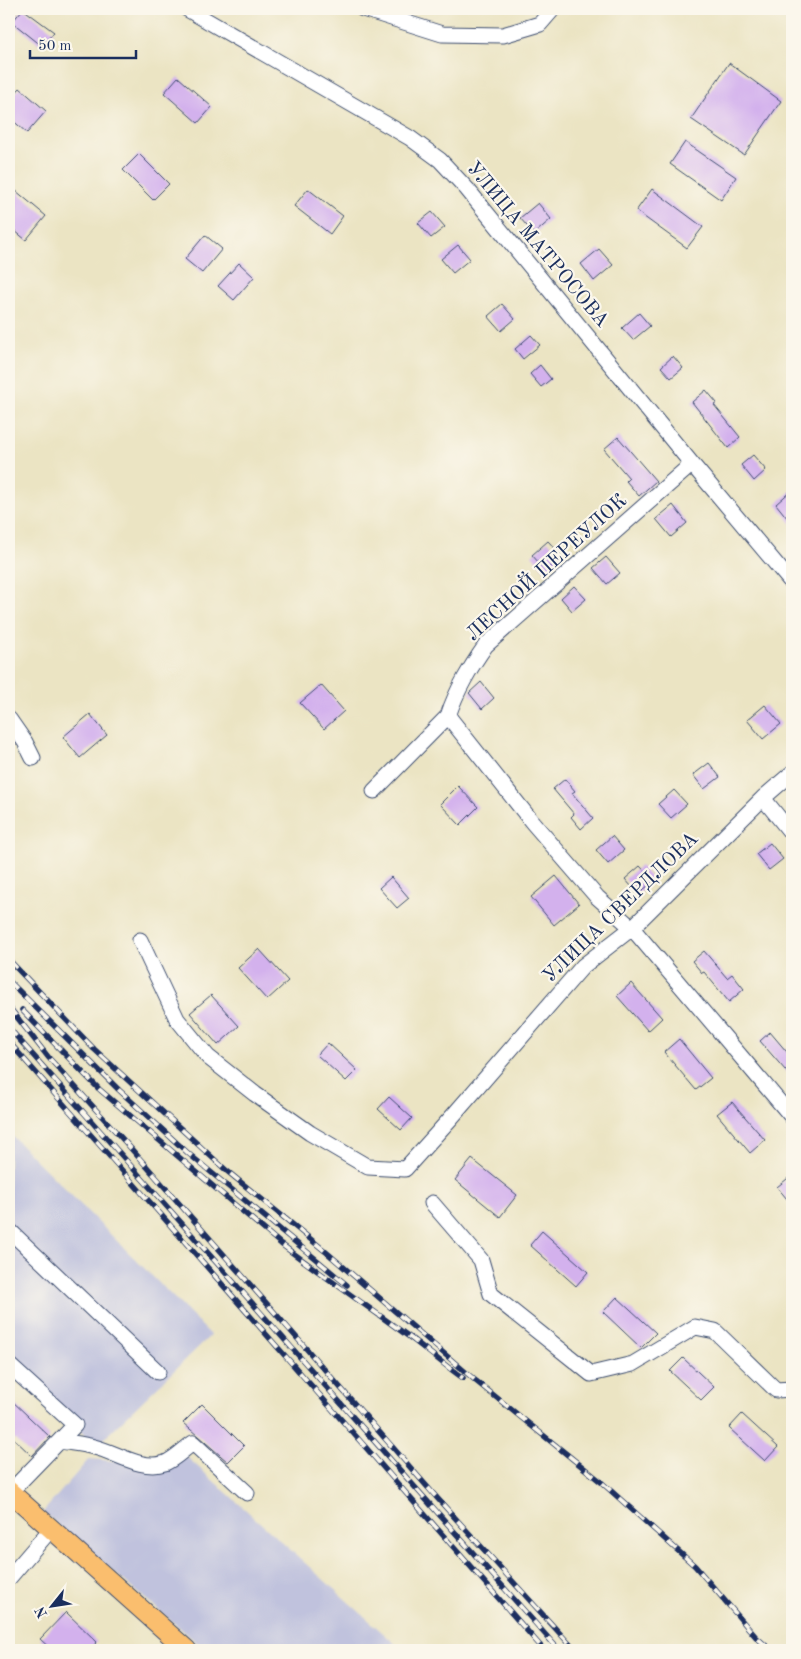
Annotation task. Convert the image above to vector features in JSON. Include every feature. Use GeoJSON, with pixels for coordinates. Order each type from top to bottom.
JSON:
{"type":"FeatureCollection","features":[{"type":"Feature","properties":{"kind":"main road"},"geometry":{"type":"LineString","coordinates":[[9,1492],[187,1650]]}},
{"type":"Feature","properties":{"kind":"street","name":"УЛИЦА МАТРОСОВА"},"geometry":{"type":"LineString","coordinates":[[187,9],[410,138],[440,160],[466,188],[792,583]]}},
{"type":"Feature","properties":{"kind":"street"},"geometry":{"type":"LineString","coordinates":[[363,9],[442,34],[503,35],[540,24],[554,9]]}},
{"type":"Feature","properties":{"kind":"street","name":"ЛЕСНОЙ ПЕРЕУЛОК"},"geometry":{"type":"LineString","coordinates":[[448,716],[465,675],[486,645],[692,464]]}},
{"type":"Feature","properties":{"kind":"street"},"geometry":{"type":"LineString","coordinates":[[374,791],[448,716],[533,823],[591,890],[632,928],[792,1116]]}},
{"type":"Feature","properties":{"kind":"street"},"geometry":{"type":"LineString","coordinates":[[9,719],[25,742],[33,758]]}},
{"type":"Feature","properties":{"kind":"street","name":"УЛИЦА СВЕРДЛОВА"},"geometry":{"type":"LineString","coordinates":[[140,940],[177,1019],[208,1057],[255,1094],[310,1133],[368,1166],[405,1169],[583,966],[632,928],[763,798],[792,773]]}},
{"type":"Feature","properties":{"kind":"street"},"geometry":{"type":"LineString","coordinates":[[763,798],[792,834]]}},
{"type":"Feature","properties":{"kind":"street"},"geometry":{"type":"LineString","coordinates":[[432,1203],[481,1260],[491,1294],[591,1374],[632,1364],[695,1327],[715,1331],[776,1390],[792,1389]]}},
{"type":"Feature","properties":{"kind":"street"},"geometry":{"type":"LineString","coordinates":[[9,1230],[158,1372]]}},
{"type":"Feature","properties":{"kind":"street"},"geometry":{"type":"LineString","coordinates":[[9,1365],[75,1425],[9,1492]]}},
{"type":"Feature","properties":{"kind":"street"},"geometry":{"type":"LineString","coordinates":[[60,1441],[95,1447],[127,1460],[154,1464],[165,1463],[193,1442],[247,1493]]}},
{"type":"Feature","properties":{"kind":"street"},"geometry":{"type":"LineString","coordinates":[[12,1568],[51,1530]]}},
{"type":"Feature","properties":{"kind":"shaded area"},"geometry":{"type":"Polygon","coordinates":[[[9,1133],[211,1335],[95,1447],[75,1425],[9,1365],[9,1133]]]}},
{"type":"Feature","properties":{"kind":"shaded area"},"geometry":{"type":"Polygon","coordinates":[[[188,1458],[402,1650],[206,1650],[43,1512],[89,1459],[142,1463],[188,1458]]]}},
{"type":"Feature","properties":{"kind":"building"},"geometry":{"type":"Polygon","coordinates":[[[23,9],[54,32],[42,46],[12,22],[23,9]]]}},
{"type":"Feature","properties":{"kind":"building"},"geometry":{"type":"Polygon","coordinates":[[[729,63],[781,101],[744,155],[691,119],[729,63]]]}},
{"type":"Feature","properties":{"kind":"building"},"geometry":{"type":"Polygon","coordinates":[[[178,77],[212,107],[198,123],[164,93],[178,77]]]}},
{"type":"Feature","properties":{"kind":"building"},"geometry":{"type":"Polygon","coordinates":[[[20,88],[46,111],[27,133],[9,117],[9,100],[20,88]]]}},
{"type":"Feature","properties":{"kind":"building"},"geometry":{"type":"Polygon","coordinates":[[[685,142],[736,177],[721,200],[670,164],[685,142]]]}},
{"type":"Feature","properties":{"kind":"building"},"geometry":{"type":"Polygon","coordinates":[[[139,154],[169,184],[153,200],[123,170],[139,154]]]}},
{"type":"Feature","properties":{"kind":"building"},"geometry":{"type":"Polygon","coordinates":[[[9,185],[46,216],[26,240],[9,226],[9,185]]]}},
{"type":"Feature","properties":{"kind":"building"},"geometry":{"type":"Polygon","coordinates":[[[308,189],[343,216],[330,234],[294,206],[308,189]]]}},
{"type":"Feature","properties":{"kind":"building"},"geometry":{"type":"Polygon","coordinates":[[[652,189],[703,227],[687,248],[636,211],[652,189]]]}},
{"type":"Feature","properties":{"kind":"building"},"geometry":{"type":"Polygon","coordinates":[[[538,203],[551,219],[534,234],[520,218],[538,203]]]}},
{"type":"Feature","properties":{"kind":"building"},"geometry":{"type":"Polygon","coordinates":[[[432,212],[445,227],[431,238],[418,223],[432,212]]]}},
{"type":"Feature","properties":{"kind":"building"},"geometry":{"type":"Polygon","coordinates":[[[205,235],[222,249],[202,273],[185,259],[205,235]]]}},
{"type":"Feature","properties":{"kind":"building"},"geometry":{"type":"Polygon","coordinates":[[[458,245],[470,259],[453,273],[441,259],[458,245]]]}},
{"type":"Feature","properties":{"kind":"building"},"geometry":{"type":"Polygon","coordinates":[[[599,249],[613,265],[594,281],[581,264],[599,249]]]}},
{"type":"Feature","properties":{"kind":"building"},"geometry":{"type":"Polygon","coordinates":[[[239,263],[254,277],[234,300],[218,286],[239,263]]]}},
{"type":"Feature","properties":{"kind":"building"},"geometry":{"type":"Polygon","coordinates":[[[502,304],[515,319],[501,331],[488,316],[502,304]]]}},
{"type":"Feature","properties":{"kind":"building"},"geometry":{"type":"Polygon","coordinates":[[[639,313],[650,326],[633,340],[622,328],[639,313]]]}},
{"type":"Feature","properties":{"kind":"building"},"geometry":{"type":"Polygon","coordinates":[[[531,335],[540,345],[523,359],[515,349],[531,335]]]}},
{"type":"Feature","properties":{"kind":"building"},"geometry":{"type":"Polygon","coordinates":[[[673,356],[683,368],[671,378],[661,367],[673,356]]]}},
{"type":"Feature","properties":{"kind":"building"},"geometry":{"type":"Polygon","coordinates":[[[540,365],[551,379],[541,387],[530,374],[540,365]]]}},
{"type":"Feature","properties":{"kind":"building"},"geometry":{"type":"Polygon","coordinates":[[[706,390],[717,403],[714,405],[740,437],[728,448],[692,402],[706,390]]]}},
{"type":"Feature","properties":{"kind":"building"},"geometry":{"type":"Polygon","coordinates":[[[618,437],[656,481],[639,496],[626,481],[629,478],[604,449],[618,437]]]}},
{"type":"Feature","properties":{"kind":"building"},"geometry":{"type":"Polygon","coordinates":[[[753,455],[766,470],[754,481],[741,465],[753,455]]]}},
{"type":"Feature","properties":{"kind":"building"},"geometry":{"type":"Polygon","coordinates":[[[792,490],[792,524],[776,504],[792,490]]]}},
{"type":"Feature","properties":{"kind":"building"},"geometry":{"type":"Polygon","coordinates":[[[673,505],[687,523],[671,537],[656,519],[673,505]]]}},
{"type":"Feature","properties":{"kind":"building"},"geometry":{"type":"Polygon","coordinates":[[[548,541],[562,556],[546,571],[532,555],[548,541]]]}},
{"type":"Feature","properties":{"kind":"building"},"geometry":{"type":"Polygon","coordinates":[[[606,557],[620,573],[607,584],[593,568],[606,557]]]}},
{"type":"Feature","properties":{"kind":"building"},"geometry":{"type":"Polygon","coordinates":[[[574,586],[586,599],[572,611],[561,598],[574,586]]]}},
{"type":"Feature","properties":{"kind":"building"},"geometry":{"type":"Polygon","coordinates":[[[481,682],[494,698],[482,709],[469,693],[481,682]]]}},
{"type":"Feature","properties":{"kind":"building"},"geometry":{"type":"Polygon","coordinates":[[[321,685],[344,711],[324,729],[300,703],[321,685]]]}},
{"type":"Feature","properties":{"kind":"building"},"geometry":{"type":"Polygon","coordinates":[[[765,705],[781,724],[763,739],[747,720],[765,705]]]}},
{"type":"Feature","properties":{"kind":"building"},"geometry":{"type":"Polygon","coordinates":[[[90,714],[107,735],[80,758],[63,737],[90,714]]]}},
{"type":"Feature","properties":{"kind":"building"},"geometry":{"type":"Polygon","coordinates":[[[709,763],[720,777],[704,789],[693,775],[709,763]]]}},
{"type":"Feature","properties":{"kind":"building"},"geometry":{"type":"Polygon","coordinates":[[[565,779],[575,791],[572,793],[593,818],[581,829],[571,817],[574,814],[553,789],[565,779]]]}},
{"type":"Feature","properties":{"kind":"building"},"geometry":{"type":"Polygon","coordinates":[[[458,786],[478,807],[460,825],[440,804],[458,786]]]}},
{"type":"Feature","properties":{"kind":"building"},"geometry":{"type":"Polygon","coordinates":[[[674,790],[687,804],[671,818],[658,804],[674,790]]]}},
{"type":"Feature","properties":{"kind":"building"},"geometry":{"type":"Polygon","coordinates":[[[612,836],[624,850],[608,864],[596,850],[612,836]]]}},
{"type":"Feature","properties":{"kind":"building"},"geometry":{"type":"Polygon","coordinates":[[[770,843],[783,859],[769,870],[756,854],[770,843]]]}},
{"type":"Feature","properties":{"kind":"building"},"geometry":{"type":"Polygon","coordinates":[[[640,866],[654,881],[638,894],[625,879],[640,866]]]}},
{"type":"Feature","properties":{"kind":"building"},"geometry":{"type":"Polygon","coordinates":[[[556,876],[579,904],[554,925],[531,897],[556,876]]]}},
{"type":"Feature","properties":{"kind":"building"},"geometry":{"type":"Polygon","coordinates":[[[391,877],[409,898],[397,908],[379,888],[391,877]]]}},
{"type":"Feature","properties":{"kind":"building"},"geometry":{"type":"Polygon","coordinates":[[[259,949],[288,981],[267,1000],[238,968],[259,949]]]}},
{"type":"Feature","properties":{"kind":"building"},"geometry":{"type":"Polygon","coordinates":[[[704,951],[727,978],[732,974],[744,989],[729,1002],[704,972],[702,973],[692,961],[704,951]]]}},
{"type":"Feature","properties":{"kind":"building"},"geometry":{"type":"Polygon","coordinates":[[[631,983],[662,1018],[648,1031],[617,996],[631,983]]]}},
{"type":"Feature","properties":{"kind":"building"},"geometry":{"type":"Polygon","coordinates":[[[211,995],[239,1026],[218,1045],[190,1013],[211,995]]]}},
{"type":"Feature","properties":{"kind":"building"},"geometry":{"type":"Polygon","coordinates":[[[770,1032],[792,1058],[792,1078],[760,1041],[770,1032]]]}},
{"type":"Feature","properties":{"kind":"building"},"geometry":{"type":"Polygon","coordinates":[[[679,1039],[711,1078],[696,1090],[664,1052],[679,1039]]]}},
{"type":"Feature","properties":{"kind":"building"},"geometry":{"type":"Polygon","coordinates":[[[328,1043],[357,1070],[346,1081],[317,1055],[328,1043]]]}},
{"type":"Feature","properties":{"kind":"building"},"geometry":{"type":"Polygon","coordinates":[[[389,1097],[412,1118],[401,1130],[378,1109],[389,1097]]]}},
{"type":"Feature","properties":{"kind":"building"},"geometry":{"type":"Polygon","coordinates":[[[732,1102],[765,1140],[750,1153],[717,1114],[732,1102]]]}},
{"type":"Feature","properties":{"kind":"building"},"geometry":{"type":"Polygon","coordinates":[[[472,1159],[517,1195],[500,1217],[455,1180],[472,1159]]]}},
{"type":"Feature","properties":{"kind":"building"},"geometry":{"type":"Polygon","coordinates":[[[792,1175],[792,1205],[777,1187],[792,1175]]]}},
{"type":"Feature","properties":{"kind":"building"},"geometry":{"type":"Polygon","coordinates":[[[542,1231],[588,1272],[576,1286],[530,1245],[542,1231]]]}},
{"type":"Feature","properties":{"kind":"building"},"geometry":{"type":"Polygon","coordinates":[[[617,1297],[656,1333],[641,1348],[603,1312],[617,1297]]]}},
{"type":"Feature","properties":{"kind":"building"},"geometry":{"type":"Polygon","coordinates":[[[683,1358],[714,1387],[701,1400],[670,1371],[683,1358]]]}},
{"type":"Feature","properties":{"kind":"building"},"geometry":{"type":"Polygon","coordinates":[[[9,1398],[50,1437],[32,1456],[9,1434],[9,1398]]]}},
{"type":"Feature","properties":{"kind":"building"},"geometry":{"type":"Polygon","coordinates":[[[202,1404],[244,1446],[228,1462],[183,1423],[202,1404]]]}},
{"type":"Feature","properties":{"kind":"building"},"geometry":{"type":"Polygon","coordinates":[[[742,1414],[778,1447],[765,1461],[729,1428],[742,1414]]]}},
{"type":"Feature","properties":{"kind":"building"},"geometry":{"type":"Polygon","coordinates":[[[66,1612],[97,1642],[89,1650],[52,1650],[40,1639],[66,1612]]]}},
{"type":"Feature","properties":{"kind":"railway"},"geometry":{"type":"LineString","coordinates":[[9,960],[94,1049],[227,1171],[325,1251],[476,1381],[600,1481],[695,1566],[756,1637],[771,1650]]}},
{"type":"Feature","properties":{"kind":"railway"},"geometry":{"type":"LineString","coordinates":[[9,981],[119,1090],[189,1154],[347,1285]]}},
{"type":"Feature","properties":{"kind":"railway"},"geometry":{"type":"LineString","coordinates":[[9,1007],[49,1058],[127,1144],[438,1499],[575,1650]]}},
{"type":"Feature","properties":{"kind":"railway"},"geometry":{"type":"LineString","coordinates":[[22,1010],[99,1089],[281,1244],[463,1378]]}},
{"type":"Feature","properties":{"kind":"railway"},"geometry":{"type":"LineString","coordinates":[[9,1028],[559,1650]]}},
{"type":"Feature","properties":{"kind":"railway"},"geometry":{"type":"LineString","coordinates":[[9,1042],[544,1650]]}}]}
